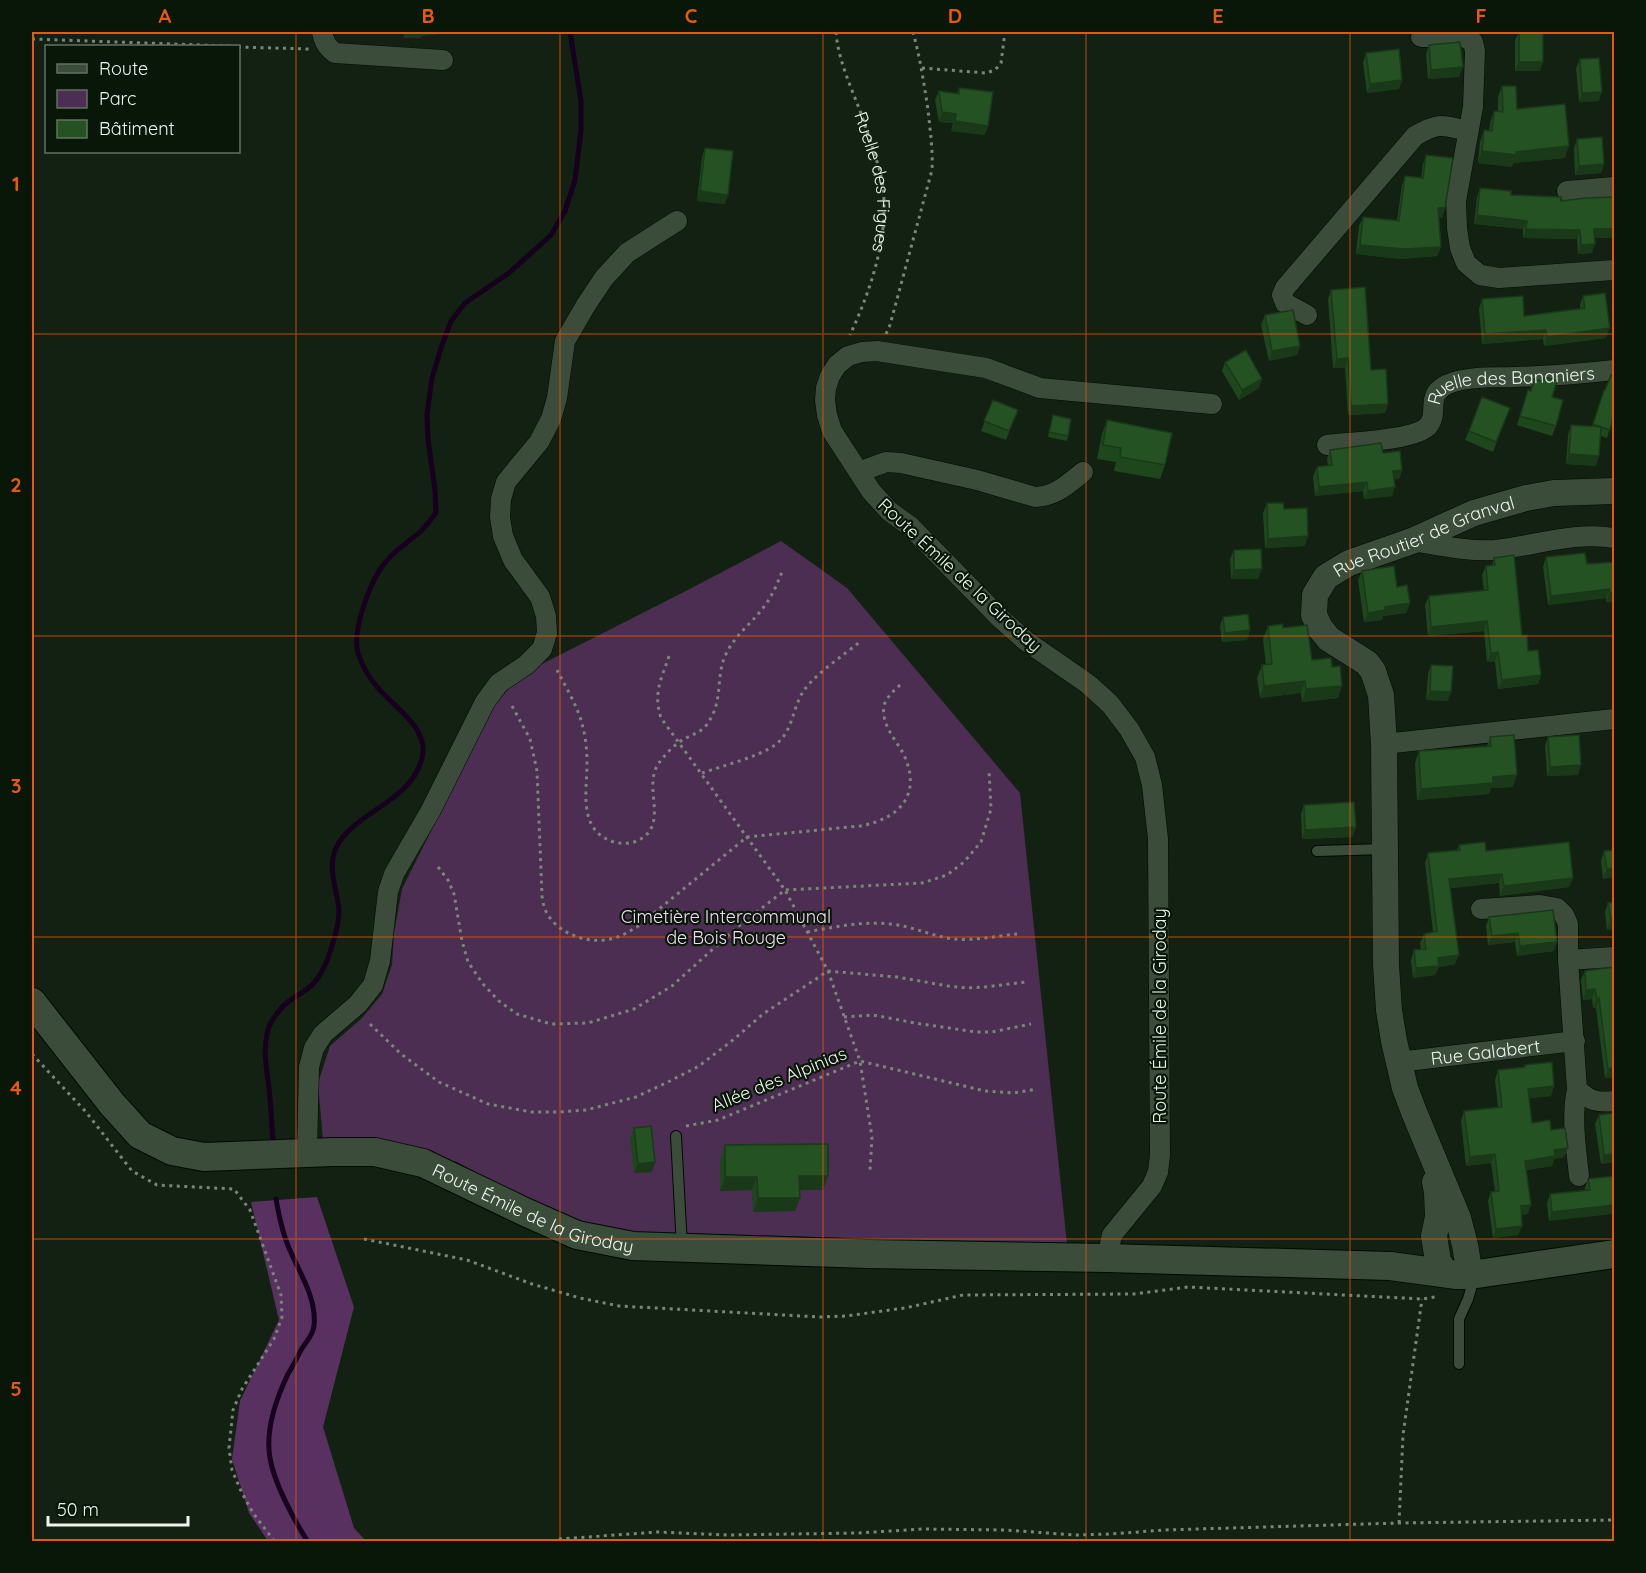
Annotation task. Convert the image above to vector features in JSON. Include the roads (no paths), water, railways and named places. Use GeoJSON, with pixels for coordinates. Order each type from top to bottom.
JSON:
{"type":"FeatureCollection","features":[{"type":"Feature","properties":{"kind":"main road","name":"Route Émile de la Giroday"},"geometry":{"type":"LineString","coordinates":[[32,1002],[112,1104],[140,1135],[172,1151],[204,1157],[375,1152],[423,1163],[577,1235],[633,1246],[1390,1266],[1457,1275],[1614,1254]]}},
{"type":"Feature","properties":{"kind":"street"},"geometry":{"type":"LineString","coordinates":[[1421,37],[1464,37],[1473,42],[1475,51],[1473,107],[1456,201],[1456,228],[1466,263],[1480,276],[1499,278],[1614,270]]}},
{"type":"Feature","properties":{"kind":"street"},"geometry":{"type":"LineString","coordinates":[[325,40],[335,53],[443,60]]}},
{"type":"Feature","properties":{"kind":"street"},"geometry":{"type":"LineString","coordinates":[[1307,315],[1285,303],[1282,295],[1284,288],[1415,136],[1432,126],[1447,126],[1468,131]]}},
{"type":"Feature","properties":{"kind":"street"},"geometry":{"type":"LineString","coordinates":[[1567,190],[1614,188]]}},
{"type":"Feature","properties":{"kind":"street"},"geometry":{"type":"LineString","coordinates":[[307,1153],[309,1068],[314,1048],[324,1034],[358,1004],[373,985],[380,961],[388,892],[394,874],[431,810],[485,702],[499,683],[526,665],[542,649],[547,633],[546,616],[540,597],[513,560],[503,536],[500,517],[501,499],[506,482],[539,442],[551,419],[557,398],[565,341],[586,305],[604,278],[627,253],[677,221]]}},
{"type":"Feature","properties":{"kind":"street"},"geometry":{"type":"LineString","coordinates":[[1083,472],[1053,494],[1035,498],[977,480],[901,463],[886,462],[859,472],[832,431],[827,415],[825,400],[830,376],[837,365],[848,356],[877,351],[986,368],[1040,388],[1212,404]]}},
{"type":"Feature","properties":{"kind":"street","name":"Ruelle des Bananiers"},"geometry":{"type":"LineString","coordinates":[[1327,444],[1400,437],[1424,430],[1430,424],[1433,416],[1433,401],[1438,391],[1453,382],[1614,370]]}},
{"type":"Feature","properties":{"kind":"street","name":"Route Émile de la Giroday"},"geometry":{"type":"LineString","coordinates":[[859,472],[879,501],[910,526],[999,618],[1026,642],[1088,684],[1110,704],[1129,729],[1145,758],[1152,785],[1158,839],[1160,1155],[1158,1172],[1152,1186],[1112,1235],[1107,1258]]}},
{"type":"Feature","properties":{"kind":"street","name":"Rue Routier de Granval"},"geometry":{"type":"LineString","coordinates":[[1429,1149],[1437,1192],[1438,1217],[1434,1236],[1438,1261],[1457,1275],[1465,1245],[1458,1218],[1408,1096],[1398,1062],[1389,1010],[1381,695],[1373,671],[1367,663],[1329,639],[1320,628],[1314,615],[1315,595],[1326,577],[1349,563],[1412,541],[1474,513],[1526,498],[1554,493],[1614,491]]}},
{"type":"Feature","properties":{"kind":"street"},"geometry":{"type":"LineString","coordinates":[[1412,541],[1477,550],[1496,550],[1575,538],[1607,536],[1614,538]]}},
{"type":"Feature","properties":{"kind":"street"},"geometry":{"type":"LineString","coordinates":[[1384,744],[1614,719]]}},
{"type":"Feature","properties":{"kind":"street"},"geometry":{"type":"LineString","coordinates":[[1481,909],[1540,904],[1557,908],[1564,915],[1568,924],[1568,960],[1578,1089],[1574,1105],[1574,1119],[1579,1176]]}},
{"type":"Feature","properties":{"kind":"street"},"geometry":{"type":"LineString","coordinates":[[1568,960],[1614,957]]}},
{"type":"Feature","properties":{"kind":"street","name":"Rue Galabert"},"geometry":{"type":"LineString","coordinates":[[1398,1062],[1575,1041]]}},
{"type":"Feature","properties":{"kind":"street"},"geometry":{"type":"LineString","coordinates":[[1578,1089],[1588,1098],[1603,1102],[1614,1101]]}},
{"type":"Feature","properties":{"kind":"street"},"geometry":{"type":"LineString","coordinates":[[1390,1266],[1409,1263],[1418,1258],[1434,1236]]}},
{"type":"Feature","properties":{"kind":"lane"},"geometry":{"type":"LineString","coordinates":[[1317,851],[1384,849]]}},
{"type":"Feature","properties":{"kind":"lane"},"geometry":{"type":"LineString","coordinates":[[676,1136],[682,1247]]}},
{"type":"Feature","properties":{"kind":"lane"},"geometry":{"type":"LineString","coordinates":[[1457,1275],[1471,1289],[1459,1318],[1458,1364]]}},
{"type":"Feature","properties":{"kind":"waterway"},"geometry":{"type":"LineString","coordinates":[[273,1142],[265,1055],[267,1034],[279,1011],[312,985],[321,974],[327,960],[339,915],[332,871],[336,848],[344,835],[355,825],[406,786],[416,773],[422,758],[423,747],[416,728],[375,684],[360,658],[357,634],[362,611],[370,588],[381,568],[397,550],[421,531],[436,513],[427,414],[432,378],[451,321],[465,303],[509,273],[551,235],[565,211],[575,180],[581,130],[581,101],[570,32]]}},
{"type":"Feature","properties":{"kind":"waterway"},"geometry":{"type":"LineString","coordinates":[[276,1199],[287,1242],[313,1305],[314,1326],[311,1336],[301,1350],[279,1394],[270,1426],[270,1458],[280,1490],[308,1542]]}},
{"type":"Feature","properties":{"kind":"park label","name":"Cimetière Intercommunal de Bois Rouge"},"geometry":{"type":"Point","coordinates":[726,926]}}]}
